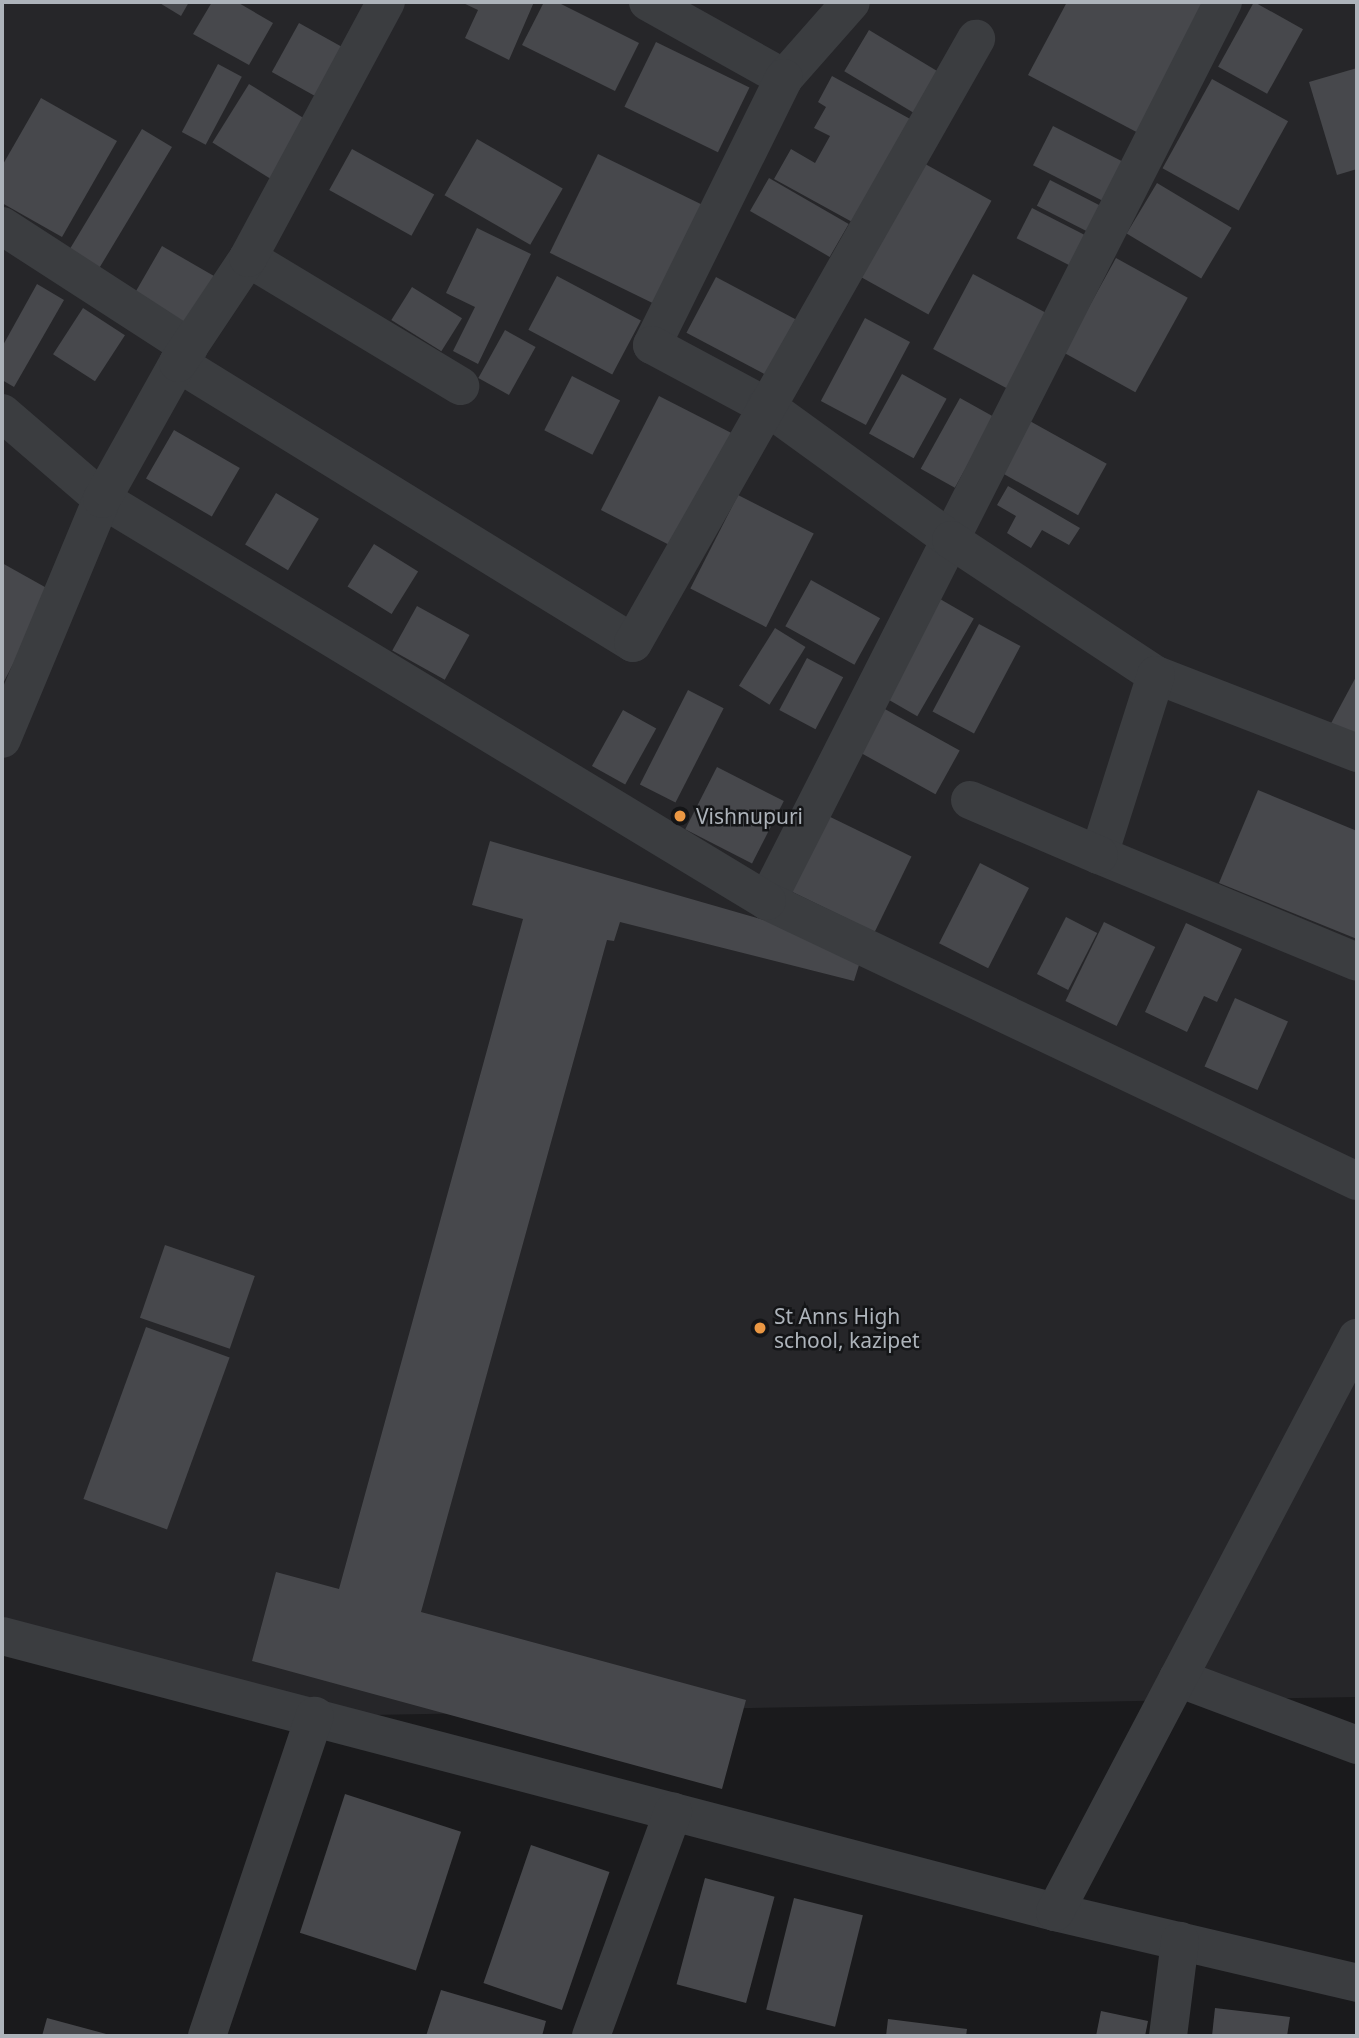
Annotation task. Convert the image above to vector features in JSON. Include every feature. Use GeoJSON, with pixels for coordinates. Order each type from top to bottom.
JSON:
{"type":"FeatureCollection","features":[{"type":"Feature","properties":{"kind":"street"},"geometry":{"type":"LineString","coordinates":[[2,739],[102,499],[184,355],[248,258],[386,2]]}},
{"type":"Feature","properties":{"kind":"street"},"geometry":{"type":"LineString","coordinates":[[648,2],[784,79]]}},
{"type":"Feature","properties":{"kind":"street"},"geometry":{"type":"LineString","coordinates":[[851,2],[784,79],[652,345],[766,406],[951,540],[1156,675],[1357,752]]}},
{"type":"Feature","properties":{"kind":"street"},"geometry":{"type":"LineString","coordinates":[[767,901],[1223,2]]}},
{"type":"Feature","properties":{"kind":"street"},"geometry":{"type":"LineString","coordinates":[[2,226],[184,355],[634,643],[976,39]]}},
{"type":"Feature","properties":{"kind":"street"},"geometry":{"type":"LineString","coordinates":[[248,258],[460,386]]}},
{"type":"Feature","properties":{"kind":"street"},"geometry":{"type":"LineString","coordinates":[[3,418],[102,499],[767,901],[1357,1181]]}},
{"type":"Feature","properties":{"kind":"street"},"geometry":{"type":"LineString","coordinates":[[1099,855],[1156,675]]}},
{"type":"Feature","properties":{"kind":"street"},"geometry":{"type":"LineString","coordinates":[[970,800],[1357,962]]}},
{"type":"Feature","properties":{"kind":"street"},"geometry":{"type":"LineString","coordinates":[[1055,1912],[1357,1338]]}},
{"type":"Feature","properties":{"kind":"street"},"geometry":{"type":"LineString","coordinates":[[2,1636],[1055,1912],[1357,1983]]}},
{"type":"Feature","properties":{"kind":"street"},"geometry":{"type":"LineString","coordinates":[[1178,1678],[1357,1745]]}},
{"type":"Feature","properties":{"kind":"street"},"geometry":{"type":"LineString","coordinates":[[207,2036],[315,1716]]}},
{"type":"Feature","properties":{"kind":"street"},"geometry":{"type":"LineString","coordinates":[[591,2036],[673,1812]]}},
{"type":"Feature","properties":{"kind":"street"},"geometry":{"type":"LineString","coordinates":[[1168,2036],[1180,1941]]}},
{"type":"Feature","properties":{"kind":"shaded area","name":"Vishnupuri"},"geometry":{"type":"Polygon","coordinates":[[[2,2],[1357,2],[1357,1697],[315,1716],[2,1630],[2,2]]]}},
{"type":"Feature","properties":{"kind":"building"},"geometry":{"type":"Polygon","coordinates":[[[158,2],[189,2],[181,16],[158,2]]]}},
{"type":"Feature","properties":{"kind":"building"},"geometry":{"type":"Polygon","coordinates":[[[212,2],[237,2],[273,23],[249,65],[193,34],[212,2]]]}},
{"type":"Feature","properties":{"kind":"building"},"geometry":{"type":"Polygon","coordinates":[[[461,2],[534,2],[509,60],[465,38],[478,10],[461,2]]]}},
{"type":"Feature","properties":{"kind":"building"},"geometry":{"type":"Polygon","coordinates":[[[544,2],[557,2],[639,43],[615,91],[522,45],[544,2]]]}},
{"type":"Feature","properties":{"kind":"building"},"geometry":{"type":"Polygon","coordinates":[[[1067,2],[1216,2],[1146,137],[1028,75],[1067,2]]]}},
{"type":"Feature","properties":{"kind":"building"},"geometry":{"type":"Polygon","coordinates":[[[1254,2],[1303,29],[1267,94],[1218,67],[1254,2]]]}},
{"type":"Feature","properties":{"kind":"building"},"geometry":{"type":"Polygon","coordinates":[[[299,23],[347,50],[320,99],[272,72],[299,23]]]}},
{"type":"Feature","properties":{"kind":"building"},"geometry":{"type":"Polygon","coordinates":[[[869,30],[948,77],[923,119],[844,71],[869,30]]]}},
{"type":"Feature","properties":{"kind":"building"},"geometry":{"type":"Polygon","coordinates":[[[656,42],[749,88],[718,152],[624,107],[656,42]]]}},
{"type":"Feature","properties":{"kind":"building"},"geometry":{"type":"Polygon","coordinates":[[[218,64],[242,77],[206,145],[182,132],[218,64]]]}},
{"type":"Feature","properties":{"kind":"building"},"geometry":{"type":"Polygon","coordinates":[[[1357,68],[1357,169],[1337,175],[1309,82],[1357,68]]]}},
{"type":"Feature","properties":{"kind":"building"},"geometry":{"type":"Polygon","coordinates":[[[832,76],[912,120],[854,223],[774,179],[791,149],[815,163],[830,136],[814,128],[826,107],[818,102],[832,76]]]}},
{"type":"Feature","properties":{"kind":"building"},"geometry":{"type":"Polygon","coordinates":[[[1212,79],[1288,121],[1239,210],[1163,168],[1212,79]]]}},
{"type":"Feature","properties":{"kind":"building"},"geometry":{"type":"Polygon","coordinates":[[[249,84],[313,124],[276,182],[212,143],[249,84]]]}},
{"type":"Feature","properties":{"kind":"building"},"geometry":{"type":"Polygon","coordinates":[[[41,98],[117,141],[62,237],[2,203],[2,166],[41,98]]]}},
{"type":"Feature","properties":{"kind":"building"},"geometry":{"type":"Polygon","coordinates":[[[1053,126],[1131,166],[1111,205],[1033,165],[1053,126]]]}},
{"type":"Feature","properties":{"kind":"building"},"geometry":{"type":"Polygon","coordinates":[[[142,129],[172,147],[97,271],[67,253],[142,129]]]}},
{"type":"Feature","properties":{"kind":"building"},"geometry":{"type":"Polygon","coordinates":[[[477,139],[563,188],[530,245],[444,195],[477,139]]]}},
{"type":"Feature","properties":{"kind":"building"},"geometry":{"type":"Polygon","coordinates":[[[352,149],[434,195],[411,236],[329,190],[352,149]]]}},
{"type":"Feature","properties":{"kind":"building"},"geometry":{"type":"Polygon","coordinates":[[[598,154],[702,205],[654,304],[550,253],[598,154]]]}},
{"type":"Feature","properties":{"kind":"building"},"geometry":{"type":"Polygon","coordinates":[[[918,160],[991,201],[928,314],[855,274],[918,160]]]}},
{"type":"Feature","properties":{"kind":"building"},"geometry":{"type":"Polygon","coordinates":[[[769,178],[849,224],[830,257],[750,211],[769,178]]]}},
{"type":"Feature","properties":{"kind":"building"},"geometry":{"type":"Polygon","coordinates":[[[1050,180],[1103,207],[1090,233],[1037,206],[1050,180]]]}},
{"type":"Feature","properties":{"kind":"building"},"geometry":{"type":"Polygon","coordinates":[[[1157,183],[1232,228],[1201,278],[1127,234],[1157,183]]]}},
{"type":"Feature","properties":{"kind":"building"},"geometry":{"type":"Polygon","coordinates":[[[1032,208],[1087,236],[1072,266],[1017,238],[1032,208]]]}},
{"type":"Feature","properties":{"kind":"building"},"geometry":{"type":"Polygon","coordinates":[[[477,228],[531,254],[478,364],[453,351],[475,307],[446,293],[477,228]]]}},
{"type":"Feature","properties":{"kind":"building"},"geometry":{"type":"Polygon","coordinates":[[[162,246],[217,278],[185,333],[130,301],[162,246]]]}},
{"type":"Feature","properties":{"kind":"building"},"geometry":{"type":"Polygon","coordinates":[[[1116,258],[1188,298],[1135,392],[1064,352],[1116,258]]]}},
{"type":"Feature","properties":{"kind":"building"},"geometry":{"type":"Polygon","coordinates":[[[973,274],[1048,314],[1008,389],[933,349],[973,274]]]}},
{"type":"Feature","properties":{"kind":"building"},"geometry":{"type":"Polygon","coordinates":[[[557,276],[641,321],[612,374],[528,330],[557,276]]]}},
{"type":"Feature","properties":{"kind":"building"},"geometry":{"type":"Polygon","coordinates":[[[716,277],[795,319],[766,375],[686,333],[716,277]]]}},
{"type":"Feature","properties":{"kind":"building"},"geometry":{"type":"Polygon","coordinates":[[[37,284],[64,300],[14,387],[2,380],[2,347],[37,284]]]}},
{"type":"Feature","properties":{"kind":"building"},"geometry":{"type":"Polygon","coordinates":[[[412,287],[462,318],[441,351],[391,320],[412,287]]]}},
{"type":"Feature","properties":{"kind":"building"},"geometry":{"type":"Polygon","coordinates":[[[83,308],[125,335],[95,381],[53,354],[83,308]]]}},
{"type":"Feature","properties":{"kind":"building"},"geometry":{"type":"Polygon","coordinates":[[[865,318],[910,342],[866,425],[821,401],[865,318]]]}},
{"type":"Feature","properties":{"kind":"building"},"geometry":{"type":"Polygon","coordinates":[[[505,330],[536,347],[509,395],[478,378],[505,330]]]}},
{"type":"Feature","properties":{"kind":"building"},"geometry":{"type":"Polygon","coordinates":[[[902,374],[947,399],[914,458],[869,433],[902,374]]]}},
{"type":"Feature","properties":{"kind":"building"},"geometry":{"type":"Polygon","coordinates":[[[572,376],[620,401],[592,455],[544,430],[572,376]]]}},
{"type":"Feature","properties":{"kind":"building"},"geometry":{"type":"Polygon","coordinates":[[[659,396],[738,436],[680,550],[601,510],[659,396]]]}},
{"type":"Feature","properties":{"kind":"building"},"geometry":{"type":"Polygon","coordinates":[[[960,398],[994,417],[955,488],[921,469],[960,398]]]}},
{"type":"Feature","properties":{"kind":"building"},"geometry":{"type":"Polygon","coordinates":[[[1028,420],[1107,464],[1078,515],[999,472],[1028,420]]]}},
{"type":"Feature","properties":{"kind":"building"},"geometry":{"type":"Polygon","coordinates":[[[174,430],[240,468],[212,516],[146,478],[174,430]]]}},
{"type":"Feature","properties":{"kind":"building"},"geometry":{"type":"Polygon","coordinates":[[[1008,486],[1080,528],[1069,545],[1042,530],[1031,548],[1007,533],[1016,516],[997,505],[1008,486]]]}},
{"type":"Feature","properties":{"kind":"building"},"geometry":{"type":"Polygon","coordinates":[[[276,493],[319,519],[288,570],[245,544],[276,493]]]}},
{"type":"Feature","properties":{"kind":"building"},"geometry":{"type":"Polygon","coordinates":[[[738,495],[814,534],[766,627],[690,589],[738,495]]]}},
{"type":"Feature","properties":{"kind":"building"},"geometry":{"type":"Polygon","coordinates":[[[374,544],[418,572],[392,614],[348,586],[374,544]]]}},
{"type":"Feature","properties":{"kind":"building"},"geometry":{"type":"Polygon","coordinates":[[[2,563],[52,591],[2,685],[2,563]]]}},
{"type":"Feature","properties":{"kind":"building"},"geometry":{"type":"Polygon","coordinates":[[[811,580],[880,618],[854,665],[785,626],[811,580]]]}},
{"type":"Feature","properties":{"kind":"building"},"geometry":{"type":"Polygon","coordinates":[[[940,599],[974,618],[917,716],[884,697],[940,599]]]}},
{"type":"Feature","properties":{"kind":"building"},"geometry":{"type":"Polygon","coordinates":[[[417,606],[469,635],[445,680],[392,651],[417,606]]]}},
{"type":"Feature","properties":{"kind":"building"},"geometry":{"type":"Polygon","coordinates":[[[979,624],[1020,646],[974,733],[933,711],[979,624]]]}},
{"type":"Feature","properties":{"kind":"building"},"geometry":{"type":"Polygon","coordinates":[[[775,628],[806,647],[769,705],[739,686],[775,628]]]}},
{"type":"Feature","properties":{"kind":"building"},"geometry":{"type":"Polygon","coordinates":[[[807,658],[843,677],[816,729],[779,710],[807,658]]]}},
{"type":"Feature","properties":{"kind":"building"},"geometry":{"type":"Polygon","coordinates":[[[1357,675],[1357,744],[1328,729],[1357,675]]]}},
{"type":"Feature","properties":{"kind":"building"},"geometry":{"type":"Polygon","coordinates":[[[688,690],[724,708],[676,803],[640,784],[688,690]]]}},
{"type":"Feature","properties":{"kind":"building"},"geometry":{"type":"Polygon","coordinates":[[[874,703],[960,751],[935,794],[850,747],[874,703]]]}},
{"type":"Feature","properties":{"kind":"building"},"geometry":{"type":"Polygon","coordinates":[[[623,710],[656,728],[625,784],[592,766],[623,710]]]}},
{"type":"Feature","properties":{"kind":"building"},"geometry":{"type":"Polygon","coordinates":[[[717,767],[784,801],[752,863],[685,829],[717,767]]]}},
{"type":"Feature","properties":{"kind":"building"},"geometry":{"type":"Polygon","coordinates":[[[1258,790],[1357,831],[1357,939],[1219,883],[1258,790]]]}},
{"type":"Feature","properties":{"kind":"building"},"geometry":{"type":"Polygon","coordinates":[[[818,811],[911,857],[875,932],[781,886],[818,811]]]}},
{"type":"Feature","properties":{"kind":"building"},"geometry":{"type":"Polygon","coordinates":[[[490,841],[864,949],[854,981],[620,922],[614,941],[607,940],[421,1612],[746,1700],[722,1789],[252,1661],[276,1572],[339,1589],[523,919],[472,905],[490,841]]]}},
{"type":"Feature","properties":{"kind":"building"},"geometry":{"type":"Polygon","coordinates":[[[980,863],[1029,888],[988,968],[939,943],[980,863]]]}},
{"type":"Feature","properties":{"kind":"building"},"geometry":{"type":"Polygon","coordinates":[[[1066,917],[1097,933],[1068,990],[1037,974],[1066,917]]]}},
{"type":"Feature","properties":{"kind":"building"},"geometry":{"type":"Polygon","coordinates":[[[1104,922],[1155,947],[1117,1026],[1065,1001],[1104,922]]]}},
{"type":"Feature","properties":{"kind":"building"},"geometry":{"type":"Polygon","coordinates":[[[1186,923],[1242,949],[1217,1002],[1204,996],[1187,1032],[1145,1012],[1186,923]]]}},
{"type":"Feature","properties":{"kind":"building"},"geometry":{"type":"Polygon","coordinates":[[[1235,998],[1288,1022],[1257,1090],[1204,1067],[1235,998]]]}},
{"type":"Feature","properties":{"kind":"building"},"geometry":{"type":"Polygon","coordinates":[[[165,1245],[255,1276],[230,1349],[140,1318],[165,1245]]]}},
{"type":"Feature","properties":{"kind":"building"},"geometry":{"type":"Polygon","coordinates":[[[146,1327],[230,1357],[167,1529],[83,1499],[146,1327]]]}},
{"type":"Feature","properties":{"kind":"building"},"geometry":{"type":"Polygon","coordinates":[[[345,1794],[461,1832],[416,1971],[300,1933],[345,1794]]]}},
{"type":"Feature","properties":{"kind":"building"},"geometry":{"type":"Polygon","coordinates":[[[531,1845],[609,1872],[562,2010],[483,1983],[531,1845]]]}},
{"type":"Feature","properties":{"kind":"building"},"geometry":{"type":"Polygon","coordinates":[[[705,1878],[775,1897],[746,2003],[677,1984],[705,1878]]]}},
{"type":"Feature","properties":{"kind":"building"},"geometry":{"type":"Polygon","coordinates":[[[794,1898],[863,1915],[835,2027],[766,2010],[794,1898]]]}},
{"type":"Feature","properties":{"kind":"building"},"geometry":{"type":"Polygon","coordinates":[[[441,1990],[546,2021],[542,2036],[426,2036],[441,1990]]]}},
{"type":"Feature","properties":{"kind":"building"},"geometry":{"type":"Polygon","coordinates":[[[1215,2008],[1290,2017],[1287,2036],[1212,2036],[1215,2008]]]}},
{"type":"Feature","properties":{"kind":"building"},"geometry":{"type":"Polygon","coordinates":[[[1101,2011],[1148,2021],[1145,2036],[1096,2036],[1101,2011]]]}},
{"type":"Feature","properties":{"kind":"building"},"geometry":{"type":"Polygon","coordinates":[[[47,2018],[110,2035],[42,2036],[47,2018]]]}},
{"type":"Feature","properties":{"kind":"building"},"geometry":{"type":"Polygon","coordinates":[[[888,2019],[967,2029],[966,2036],[886,2036],[888,2019]]]}},
{"type":"Feature","properties":{"kind":"place","name":"Vishnupuri"},"geometry":{"type":"Point","coordinates":[680,816]}},
{"type":"Feature","properties":{"kind":"place","name":"St Anns High school, kazipet"},"geometry":{"type":"Point","coordinates":[760,1328]}}]}
